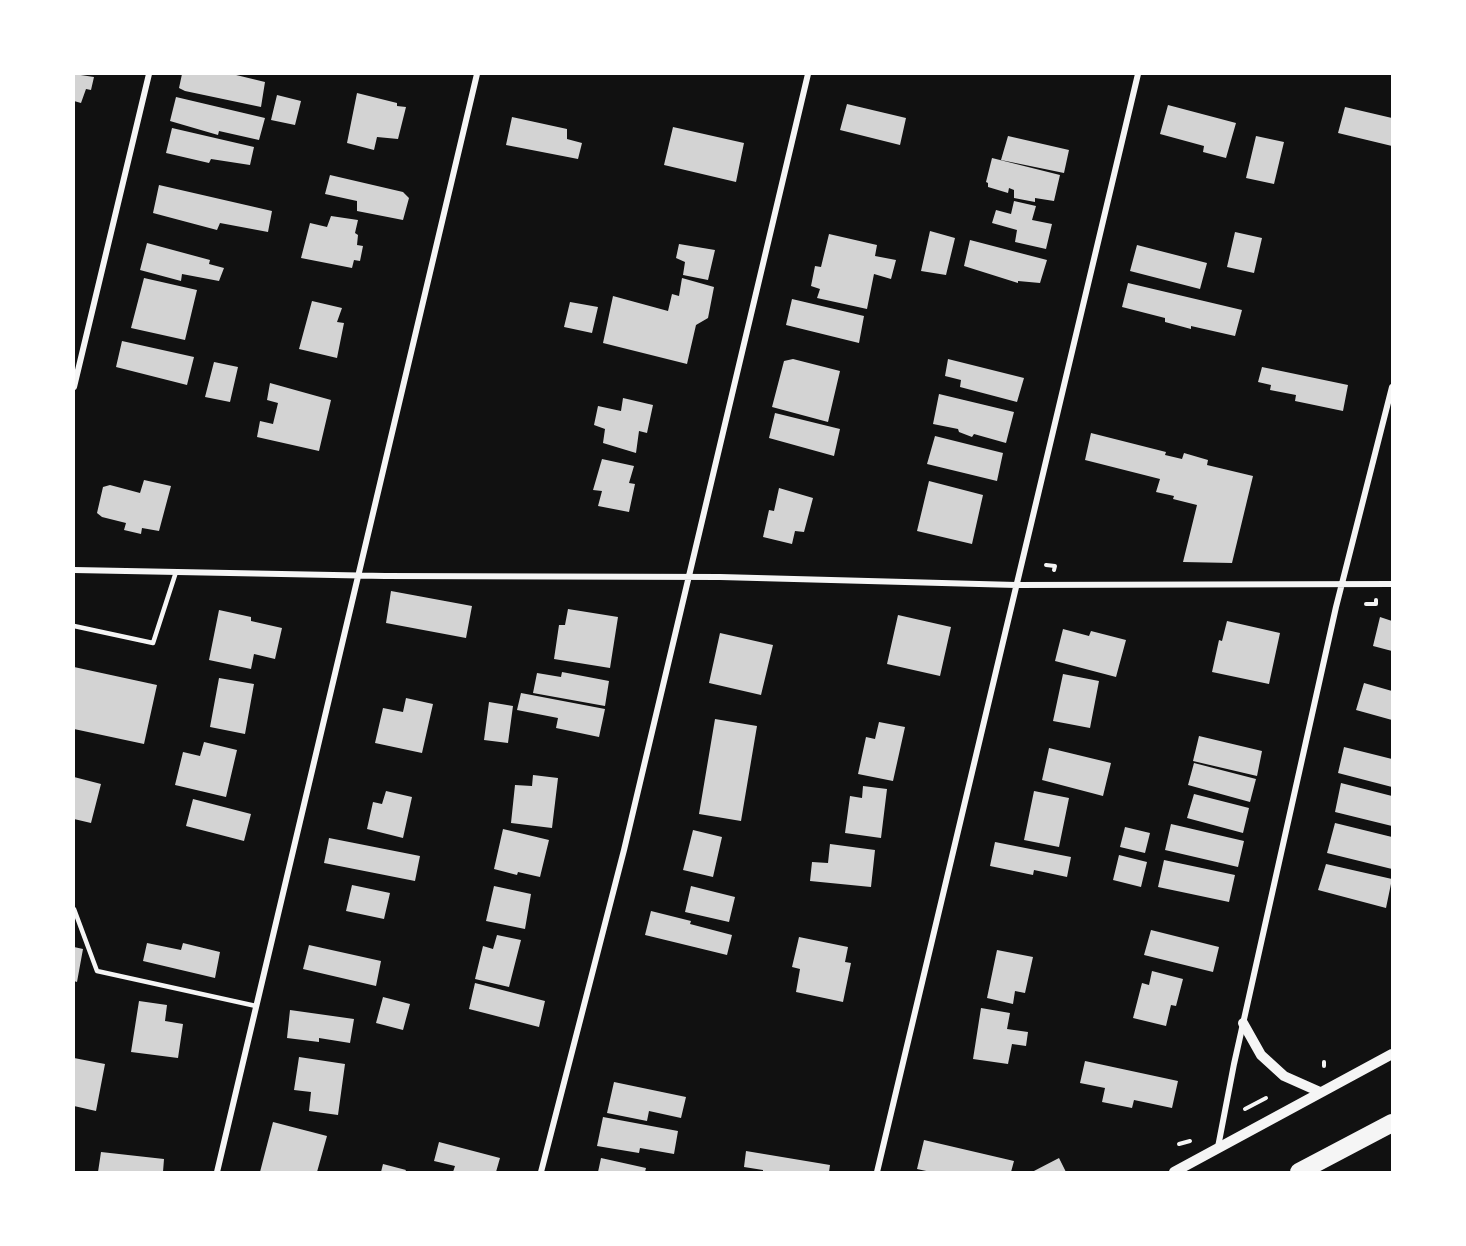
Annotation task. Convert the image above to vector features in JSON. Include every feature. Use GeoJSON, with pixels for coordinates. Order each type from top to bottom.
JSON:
{"type":"FeatureCollection","features":[{"type":"Feature","properties":{"kind":"highway"},"geometry":{"type":"LineString","coordinates":[[1299,1173],[1392,1122]]}},
{"type":"Feature","properties":{"kind":"street"},"geometry":{"type":"LineString","coordinates":[[74,387],[148,74]]}},
{"type":"Feature","properties":{"kind":"street"},"geometry":{"type":"LineString","coordinates":[[217,1173],[477,74]]}},
{"type":"Feature","properties":{"kind":"street"},"geometry":{"type":"LineString","coordinates":[[541,1173],[624,850],[808,74]]}},
{"type":"Feature","properties":{"kind":"street"},"geometry":{"type":"LineString","coordinates":[[877,1173],[1138,74]]}},
{"type":"Feature","properties":{"kind":"street"},"geometry":{"type":"LineString","coordinates":[[1218,1147],[1243,1023],[1343,583],[1392,387]]}},
{"type":"Feature","properties":{"kind":"street"},"geometry":{"type":"LineString","coordinates":[[74,570],[385,576],[720,577],[1016,585],[1392,584]]}},
{"type":"Feature","properties":{"kind":"street"},"geometry":{"type":"LineString","coordinates":[[1243,1023],[1261,1055],[1284,1076],[1320,1092]]}},
{"type":"Feature","properties":{"kind":"street"},"geometry":{"type":"LineString","coordinates":[[1174,1173],[1392,1054]]}},
{"type":"Feature","properties":{"kind":"lane"},"geometry":{"type":"LineString","coordinates":[[74,626],[153,643],[176,572]]}},
{"type":"Feature","properties":{"kind":"lane"},"geometry":{"type":"LineString","coordinates":[[74,909],[97,971],[256,1006]]}},
{"type":"Feature","properties":{"kind":"path"},"geometry":{"type":"LineString","coordinates":[[1046,565],[1055,566]]}},
{"type":"Feature","properties":{"kind":"path"},"geometry":{"type":"LineString","coordinates":[[1366,604],[1376,604]]}},
{"type":"Feature","properties":{"kind":"building"},"geometry":{"type":"Polygon","coordinates":[[[74,74],[94,77],[91,90],[86,89],[81,103],[74,101],[74,74]]]}},
{"type":"Feature","properties":{"kind":"building"},"geometry":{"type":"Polygon","coordinates":[[[182,74],[232,74],[265,82],[261,107],[185,91],[179,88],[182,74]]]}},
{"type":"Feature","properties":{"kind":"building"},"geometry":{"type":"Polygon","coordinates":[[[357,93],[406,107],[398,139],[377,137],[374,150],[347,143],[357,93]]]}},
{"type":"Feature","properties":{"kind":"building"},"geometry":{"type":"Polygon","coordinates":[[[277,95],[301,101],[295,125],[271,120],[277,95]]]}},
{"type":"Feature","properties":{"kind":"building"},"geometry":{"type":"Polygon","coordinates":[[[176,97],[265,118],[259,140],[219,131],[218,135],[170,121],[176,97]]]}},
{"type":"Feature","properties":{"kind":"building"},"geometry":{"type":"Polygon","coordinates":[[[847,104],[906,118],[900,145],[840,130],[847,104]]]}},
{"type":"Feature","properties":{"kind":"building"},"geometry":{"type":"Polygon","coordinates":[[[1168,105],[1236,123],[1226,158],[1203,152],[1204,146],[1160,134],[1168,105]]]}},
{"type":"Feature","properties":{"kind":"building"},"geometry":{"type":"Polygon","coordinates":[[[1345,107],[1392,118],[1392,146],[1338,133],[1345,107]]]}},
{"type":"Feature","properties":{"kind":"building"},"geometry":{"type":"Polygon","coordinates":[[[512,117],[567,129],[567,139],[582,143],[578,159],[506,145],[512,117]]]}},
{"type":"Feature","properties":{"kind":"building"},"geometry":{"type":"Polygon","coordinates":[[[673,127],[744,143],[736,182],[664,165],[673,127]]]}},
{"type":"Feature","properties":{"kind":"building"},"geometry":{"type":"Polygon","coordinates":[[[172,128],[254,147],[250,165],[211,159],[209,163],[166,153],[172,128]]]}},
{"type":"Feature","properties":{"kind":"building"},"geometry":{"type":"Polygon","coordinates":[[[1008,136],[1069,150],[1064,173],[1001,160],[1008,136]]]}},
{"type":"Feature","properties":{"kind":"building"},"geometry":{"type":"Polygon","coordinates":[[[1256,136],[1284,142],[1274,184],[1246,178],[1256,136]]]}},
{"type":"Feature","properties":{"kind":"building"},"geometry":{"type":"Polygon","coordinates":[[[992,158],[1060,175],[1054,201],[1035,198],[1035,202],[1014,198],[1014,190],[1009,188],[1008,193],[988,187],[986,182],[992,158]]]}},
{"type":"Feature","properties":{"kind":"building"},"geometry":{"type":"Polygon","coordinates":[[[330,175],[403,192],[409,198],[403,220],[357,211],[357,201],[325,194],[330,175]]]}},
{"type":"Feature","properties":{"kind":"building"},"geometry":{"type":"Polygon","coordinates":[[[159,185],[272,211],[268,232],[220,223],[217,230],[153,213],[159,185]]]}},
{"type":"Feature","properties":{"kind":"building"},"geometry":{"type":"Polygon","coordinates":[[[1014,201],[1036,206],[1032,220],[1052,224],[1046,249],[1015,242],[1017,230],[992,223],[996,210],[1011,214],[1014,201]]]}},
{"type":"Feature","properties":{"kind":"building"},"geometry":{"type":"Polygon","coordinates":[[[331,216],[358,220],[355,233],[358,235],[357,245],[363,246],[360,261],[354,260],[352,268],[301,258],[310,223],[327,227],[331,216]]]}},
{"type":"Feature","properties":{"kind":"building"},"geometry":{"type":"Polygon","coordinates":[[[930,231],[955,238],[946,275],[921,271],[930,231]]]}},
{"type":"Feature","properties":{"kind":"building"},"geometry":{"type":"Polygon","coordinates":[[[1235,232],[1262,238],[1254,273],[1227,267],[1235,232]]]}},
{"type":"Feature","properties":{"kind":"building"},"geometry":{"type":"Polygon","coordinates":[[[829,234],[877,245],[875,256],[896,260],[891,279],[874,274],[867,309],[817,298],[820,289],[811,286],[815,266],[821,267],[829,234]]]}},
{"type":"Feature","properties":{"kind":"building"},"geometry":{"type":"Polygon","coordinates":[[[970,240],[1047,260],[1040,283],[1018,281],[1018,283],[964,266],[970,240]]]}},
{"type":"Feature","properties":{"kind":"building"},"geometry":{"type":"Polygon","coordinates":[[[147,243],[210,260],[209,264],[224,268],[219,281],[182,274],[181,281],[140,270],[147,243]]]}},
{"type":"Feature","properties":{"kind":"building"},"geometry":{"type":"Polygon","coordinates":[[[679,244],[715,250],[708,280],[683,275],[685,262],[676,258],[679,244]]]}},
{"type":"Feature","properties":{"kind":"building"},"geometry":{"type":"Polygon","coordinates":[[[1137,245],[1207,263],[1200,289],[1130,271],[1137,245]]]}},
{"type":"Feature","properties":{"kind":"building"},"geometry":{"type":"Polygon","coordinates":[[[144,278],[197,290],[185,340],[131,328],[144,278]]]}},
{"type":"Feature","properties":{"kind":"building"},"geometry":{"type":"Polygon","coordinates":[[[682,278],[714,287],[708,318],[696,325],[687,364],[603,343],[613,296],[668,311],[672,294],[679,296],[682,278]]]}},
{"type":"Feature","properties":{"kind":"building"},"geometry":{"type":"Polygon","coordinates":[[[1128,283],[1242,310],[1235,336],[1191,326],[1191,329],[1165,322],[1165,318],[1122,307],[1128,283]]]}},
{"type":"Feature","properties":{"kind":"building"},"geometry":{"type":"Polygon","coordinates":[[[792,299],[864,316],[859,343],[786,325],[792,299]]]}},
{"type":"Feature","properties":{"kind":"building"},"geometry":{"type":"Polygon","coordinates":[[[312,301],[342,308],[337,322],[344,323],[337,358],[299,349],[312,301]]]}},
{"type":"Feature","properties":{"kind":"building"},"geometry":{"type":"Polygon","coordinates":[[[570,302],[598,307],[592,333],[564,327],[570,302]]]}},
{"type":"Feature","properties":{"kind":"building"},"geometry":{"type":"Polygon","coordinates":[[[122,341],[194,357],[187,385],[116,367],[122,341]]]}},
{"type":"Feature","properties":{"kind":"building"},"geometry":{"type":"Polygon","coordinates":[[[793,359],[840,371],[828,422],[772,407],[784,361],[793,359]]]}},
{"type":"Feature","properties":{"kind":"building"},"geometry":{"type":"Polygon","coordinates":[[[948,359],[1024,378],[1017,402],[960,387],[961,380],[945,376],[948,359]]]}},
{"type":"Feature","properties":{"kind":"building"},"geometry":{"type":"Polygon","coordinates":[[[214,362],[238,367],[230,402],[205,397],[214,362]]]}},
{"type":"Feature","properties":{"kind":"building"},"geometry":{"type":"Polygon","coordinates":[[[1262,367],[1348,385],[1343,411],[1295,401],[1296,395],[1270,390],[1271,385],[1258,382],[1262,367]]]}},
{"type":"Feature","properties":{"kind":"building"},"geometry":{"type":"Polygon","coordinates":[[[270,383],[331,400],[319,451],[257,437],[260,421],[273,424],[278,403],[267,400],[270,383]]]}},
{"type":"Feature","properties":{"kind":"building"},"geometry":{"type":"Polygon","coordinates":[[[939,394],[1014,412],[1006,443],[974,434],[972,437],[959,432],[958,429],[933,424],[939,394]]]}},
{"type":"Feature","properties":{"kind":"building"},"geometry":{"type":"Polygon","coordinates":[[[623,398],[653,405],[647,433],[639,431],[636,453],[603,443],[605,429],[594,425],[598,406],[621,411],[623,398]]]}},
{"type":"Feature","properties":{"kind":"building"},"geometry":{"type":"Polygon","coordinates":[[[775,413],[840,429],[834,456],[769,438],[775,413]]]}},
{"type":"Feature","properties":{"kind":"building"},"geometry":{"type":"Polygon","coordinates":[[[1091,433],[1166,452],[1165,455],[1182,459],[1184,453],[1208,460],[1207,465],[1253,476],[1232,563],[1183,562],[1197,505],[1156,492],[1160,479],[1085,460],[1091,433]]]}},
{"type":"Feature","properties":{"kind":"building"},"geometry":{"type":"Polygon","coordinates":[[[935,436],[1003,453],[997,481],[927,464],[935,436]]]}},
{"type":"Feature","properties":{"kind":"building"},"geometry":{"type":"Polygon","coordinates":[[[602,459],[634,466],[629,483],[635,484],[629,512],[598,506],[602,491],[593,490],[602,459]]]}},
{"type":"Feature","properties":{"kind":"building"},"geometry":{"type":"Polygon","coordinates":[[[144,480],[171,486],[159,531],[142,528],[141,534],[124,530],[126,523],[102,517],[97,513],[103,487],[110,485],[140,493],[144,480]]]}},
{"type":"Feature","properties":{"kind":"building"},"geometry":{"type":"Polygon","coordinates":[[[929,481],[983,495],[972,544],[917,531],[929,481]]]}},
{"type":"Feature","properties":{"kind":"building"},"geometry":{"type":"Polygon","coordinates":[[[779,488],[813,498],[804,532],[795,531],[792,544],[763,537],[769,510],[774,511],[779,488]]]}},
{"type":"Feature","properties":{"kind":"building"},"geometry":{"type":"Polygon","coordinates":[[[391,591],[472,606],[466,638],[386,623],[391,591]]]}},
{"type":"Feature","properties":{"kind":"building"},"geometry":{"type":"Polygon","coordinates":[[[568,609],[618,617],[610,668],[554,659],[559,625],[565,625],[568,609]]]}},
{"type":"Feature","properties":{"kind":"building"},"geometry":{"type":"Polygon","coordinates":[[[219,610],[251,617],[251,621],[282,628],[275,659],[254,654],[251,669],[209,660],[219,610]]]}},
{"type":"Feature","properties":{"kind":"building"},"geometry":{"type":"Polygon","coordinates":[[[898,615],[951,627],[940,676],[887,664],[898,615]]]}},
{"type":"Feature","properties":{"kind":"building"},"geometry":{"type":"Polygon","coordinates":[[[1380,617],[1392,621],[1392,651],[1373,646],[1380,617]]]}},
{"type":"Feature","properties":{"kind":"building"},"geometry":{"type":"Polygon","coordinates":[[[1227,621],[1280,633],[1269,684],[1212,672],[1219,640],[1222,641],[1227,621]]]}},
{"type":"Feature","properties":{"kind":"building"},"geometry":{"type":"Polygon","coordinates":[[[1063,629],[1089,636],[1091,631],[1126,640],[1116,677],[1055,661],[1063,629]]]}},
{"type":"Feature","properties":{"kind":"building"},"geometry":{"type":"Polygon","coordinates":[[[720,633],[773,645],[761,695],[709,683],[720,633]]]}},
{"type":"Feature","properties":{"kind":"building"},"geometry":{"type":"Polygon","coordinates":[[[74,667],[157,685],[144,744],[74,729],[74,667]]]}},
{"type":"Feature","properties":{"kind":"building"},"geometry":{"type":"Polygon","coordinates":[[[562,672],[609,681],[605,706],[533,693],[537,673],[561,677],[562,672]]]}},
{"type":"Feature","properties":{"kind":"building"},"geometry":{"type":"Polygon","coordinates":[[[1063,674],[1099,681],[1090,728],[1053,721],[1063,674]]]}},
{"type":"Feature","properties":{"kind":"building"},"geometry":{"type":"Polygon","coordinates":[[[219,678],[254,684],[245,734],[210,727],[219,678]]]}},
{"type":"Feature","properties":{"kind":"building"},"geometry":{"type":"Polygon","coordinates":[[[1364,683],[1392,691],[1392,720],[1356,710],[1364,683]]]}},
{"type":"Feature","properties":{"kind":"building"},"geometry":{"type":"Polygon","coordinates":[[[521,693],[605,709],[599,737],[556,728],[558,718],[517,710],[521,693]]]}},
{"type":"Feature","properties":{"kind":"building"},"geometry":{"type":"Polygon","coordinates":[[[406,698],[433,704],[422,753],[375,743],[383,708],[403,712],[406,698]]]}},
{"type":"Feature","properties":{"kind":"building"},"geometry":{"type":"Polygon","coordinates":[[[489,702],[513,706],[508,743],[484,740],[489,702]]]}},
{"type":"Feature","properties":{"kind":"building"},"geometry":{"type":"Polygon","coordinates":[[[715,719],[757,726],[741,821],[699,814],[715,719]]]}},
{"type":"Feature","properties":{"kind":"building"},"geometry":{"type":"Polygon","coordinates":[[[879,722],[905,727],[893,781],[858,774],[866,737],[875,739],[879,722]]]}},
{"type":"Feature","properties":{"kind":"building"},"geometry":{"type":"Polygon","coordinates":[[[1199,736],[1262,751],[1257,776],[1193,761],[1199,736]]]}},
{"type":"Feature","properties":{"kind":"building"},"geometry":{"type":"Polygon","coordinates":[[[204,742],[237,750],[226,797],[175,785],[183,752],[200,756],[204,742]]]}},
{"type":"Feature","properties":{"kind":"building"},"geometry":{"type":"Polygon","coordinates":[[[1344,747],[1392,759],[1392,787],[1338,773],[1344,747]]]}},
{"type":"Feature","properties":{"kind":"building"},"geometry":{"type":"Polygon","coordinates":[[[1049,748],[1111,763],[1103,796],[1042,780],[1049,748]]]}},
{"type":"Feature","properties":{"kind":"building"},"geometry":{"type":"Polygon","coordinates":[[[1194,763],[1256,779],[1250,802],[1188,785],[1194,763]]]}},
{"type":"Feature","properties":{"kind":"building"},"geometry":{"type":"Polygon","coordinates":[[[533,775],[558,778],[552,828],[511,823],[515,785],[532,786],[533,775]]]}},
{"type":"Feature","properties":{"kind":"building"},"geometry":{"type":"Polygon","coordinates":[[[74,777],[101,784],[91,823],[74,819],[74,777]]]}},
{"type":"Feature","properties":{"kind":"building"},"geometry":{"type":"Polygon","coordinates":[[[1341,783],[1392,796],[1392,826],[1335,812],[1341,783]]]}},
{"type":"Feature","properties":{"kind":"building"},"geometry":{"type":"Polygon","coordinates":[[[863,786],[887,789],[881,838],[845,833],[850,796],[862,798],[863,786]]]}},
{"type":"Feature","properties":{"kind":"building"},"geometry":{"type":"Polygon","coordinates":[[[386,791],[412,797],[403,838],[367,829],[373,802],[382,804],[386,791]]]}},
{"type":"Feature","properties":{"kind":"building"},"geometry":{"type":"Polygon","coordinates":[[[1034,791],[1069,798],[1059,847],[1024,840],[1034,791]]]}},
{"type":"Feature","properties":{"kind":"building"},"geometry":{"type":"Polygon","coordinates":[[[1194,794],[1249,808],[1243,833],[1187,818],[1194,794]]]}},
{"type":"Feature","properties":{"kind":"building"},"geometry":{"type":"Polygon","coordinates":[[[193,799],[251,814],[244,841],[186,826],[193,799]]]}},
{"type":"Feature","properties":{"kind":"building"},"geometry":{"type":"Polygon","coordinates":[[[1335,823],[1392,837],[1392,869],[1327,853],[1335,823]]]}},
{"type":"Feature","properties":{"kind":"building"},"geometry":{"type":"Polygon","coordinates":[[[1171,824],[1244,841],[1238,867],[1165,850],[1171,824]]]}},
{"type":"Feature","properties":{"kind":"building"},"geometry":{"type":"Polygon","coordinates":[[[1125,827],[1150,833],[1145,853],[1120,847],[1125,827]]]}},
{"type":"Feature","properties":{"kind":"building"},"geometry":{"type":"Polygon","coordinates":[[[503,829],[549,840],[540,877],[518,872],[517,875],[494,869],[503,829]]]}},
{"type":"Feature","properties":{"kind":"building"},"geometry":{"type":"Polygon","coordinates":[[[693,830],[722,837],[713,877],[683,870],[693,830]]]}},
{"type":"Feature","properties":{"kind":"building"},"geometry":{"type":"Polygon","coordinates":[[[329,838],[420,856],[415,881],[324,863],[329,838]]]}},
{"type":"Feature","properties":{"kind":"building"},"geometry":{"type":"Polygon","coordinates":[[[995,842],[1071,857],[1067,877],[1034,870],[1033,875],[990,866],[995,842]]]}},
{"type":"Feature","properties":{"kind":"building"},"geometry":{"type":"Polygon","coordinates":[[[830,844],[875,850],[871,887],[810,881],[812,862],[828,863],[830,844]]]}},
{"type":"Feature","properties":{"kind":"building"},"geometry":{"type":"Polygon","coordinates":[[[1119,855],[1147,862],[1141,887],[1113,880],[1119,855]]]}},
{"type":"Feature","properties":{"kind":"building"},"geometry":{"type":"Polygon","coordinates":[[[1164,860],[1235,875],[1229,902],[1158,887],[1164,860]]]}},
{"type":"Feature","properties":{"kind":"building"},"geometry":{"type":"Polygon","coordinates":[[[1326,864],[1392,879],[1386,908],[1318,890],[1326,864]]]}},
{"type":"Feature","properties":{"kind":"building"},"geometry":{"type":"Polygon","coordinates":[[[352,885],[390,893],[384,919],[346,911],[352,885]]]}},
{"type":"Feature","properties":{"kind":"building"},"geometry":{"type":"Polygon","coordinates":[[[494,886],[531,894],[525,929],[486,921],[494,886]]]}},
{"type":"Feature","properties":{"kind":"building"},"geometry":{"type":"Polygon","coordinates":[[[691,886],[735,897],[729,922],[685,912],[691,886]]]}},
{"type":"Feature","properties":{"kind":"building"},"geometry":{"type":"Polygon","coordinates":[[[651,911],[732,935],[727,955],[645,935],[651,911]]]}},
{"type":"Feature","properties":{"kind":"building"},"geometry":{"type":"Polygon","coordinates":[[[1151,930],[1219,947],[1213,972],[1144,955],[1151,930]]]}},
{"type":"Feature","properties":{"kind":"building"},"geometry":{"type":"Polygon","coordinates":[[[497,935],[521,940],[509,987],[475,979],[483,946],[493,949],[497,935]]]}},
{"type":"Feature","properties":{"kind":"building"},"geometry":{"type":"Polygon","coordinates":[[[799,937],[848,947],[845,962],[851,963],[843,1002],[796,992],[800,969],[792,967],[799,937]]]}},
{"type":"Feature","properties":{"kind":"building"},"geometry":{"type":"Polygon","coordinates":[[[147,943],[181,950],[183,943],[220,952],[215,978],[143,961],[147,943]]]}},
{"type":"Feature","properties":{"kind":"building"},"geometry":{"type":"Polygon","coordinates":[[[309,945],[381,961],[376,986],[303,969],[309,945]]]}},
{"type":"Feature","properties":{"kind":"building"},"geometry":{"type":"Polygon","coordinates":[[[74,947],[83,949],[77,982],[74,981],[74,947]]]}},
{"type":"Feature","properties":{"kind":"building"},"geometry":{"type":"Polygon","coordinates":[[[997,950],[1033,957],[1025,993],[1015,991],[1013,1004],[987,998],[997,950]]]}},
{"type":"Feature","properties":{"kind":"building"},"geometry":{"type":"Polygon","coordinates":[[[1152,971],[1183,979],[1176,1006],[1171,1005],[1166,1026],[1133,1018],[1142,983],[1149,985],[1152,971]]]}},
{"type":"Feature","properties":{"kind":"building"},"geometry":{"type":"Polygon","coordinates":[[[475,983],[545,1001],[539,1027],[469,1009],[475,983]]]}},
{"type":"Feature","properties":{"kind":"building"},"geometry":{"type":"Polygon","coordinates":[[[383,997],[410,1004],[403,1030],[376,1023],[383,997]]]}},
{"type":"Feature","properties":{"kind":"building"},"geometry":{"type":"Polygon","coordinates":[[[139,1001],[167,1005],[165,1021],[183,1024],[178,1058],[131,1052],[139,1001]]]}},
{"type":"Feature","properties":{"kind":"building"},"geometry":{"type":"Polygon","coordinates":[[[981,1008],[1010,1013],[1007,1029],[1028,1032],[1026,1046],[1012,1044],[1008,1064],[973,1059],[981,1008]]]}},
{"type":"Feature","properties":{"kind":"building"},"geometry":{"type":"Polygon","coordinates":[[[290,1010],[354,1019],[350,1043],[319,1038],[319,1042],[287,1038],[290,1010]]]}},
{"type":"Feature","properties":{"kind":"building"},"geometry":{"type":"Polygon","coordinates":[[[299,1057],[345,1064],[338,1115],[309,1111],[311,1092],[294,1090],[299,1057]]]}},
{"type":"Feature","properties":{"kind":"building"},"geometry":{"type":"Polygon","coordinates":[[[74,1058],[105,1064],[96,1111],[74,1106],[74,1058]]]}},
{"type":"Feature","properties":{"kind":"building"},"geometry":{"type":"Polygon","coordinates":[[[1085,1061],[1178,1081],[1172,1108],[1134,1100],[1132,1108],[1102,1102],[1105,1088],[1080,1083],[1085,1061]]]}},
{"type":"Feature","properties":{"kind":"building"},"geometry":{"type":"Polygon","coordinates":[[[614,1082],[686,1097],[681,1118],[649,1111],[647,1121],[607,1113],[614,1082]]]}},
{"type":"Feature","properties":{"kind":"building"},"geometry":{"type":"Polygon","coordinates":[[[603,1117],[678,1131],[674,1154],[640,1148],[639,1153],[597,1146],[603,1117]]]}},
{"type":"Feature","properties":{"kind":"building"},"geometry":{"type":"Polygon","coordinates":[[[273,1122],[327,1136],[317,1172],[260,1172],[273,1122]]]}},
{"type":"Feature","properties":{"kind":"building"},"geometry":{"type":"Polygon","coordinates":[[[924,1140],[1014,1161],[1011,1172],[931,1172],[917,1169],[924,1140]]]}},
{"type":"Feature","properties":{"kind":"building"},"geometry":{"type":"Polygon","coordinates":[[[439,1142],[500,1158],[496,1172],[453,1172],[455,1166],[434,1161],[439,1142]]]}},
{"type":"Feature","properties":{"kind":"building"},"geometry":{"type":"Polygon","coordinates":[[[746,1151],[830,1165],[829,1172],[763,1172],[763,1170],[744,1167],[746,1151]]]}},
{"type":"Feature","properties":{"kind":"building"},"geometry":{"type":"Polygon","coordinates":[[[101,1152],[164,1159],[163,1172],[98,1172],[101,1152]]]}},
{"type":"Feature","properties":{"kind":"building"},"geometry":{"type":"Polygon","coordinates":[[[601,1158],[646,1168],[645,1172],[598,1172],[601,1158]]]}},
{"type":"Feature","properties":{"kind":"building"},"geometry":{"type":"Polygon","coordinates":[[[1059,1158],[1066,1172],[1032,1172],[1059,1158]]]}},
{"type":"Feature","properties":{"kind":"building"},"geometry":{"type":"Polygon","coordinates":[[[383,1164],[406,1170],[405,1172],[381,1172],[383,1164]]]}}]}
